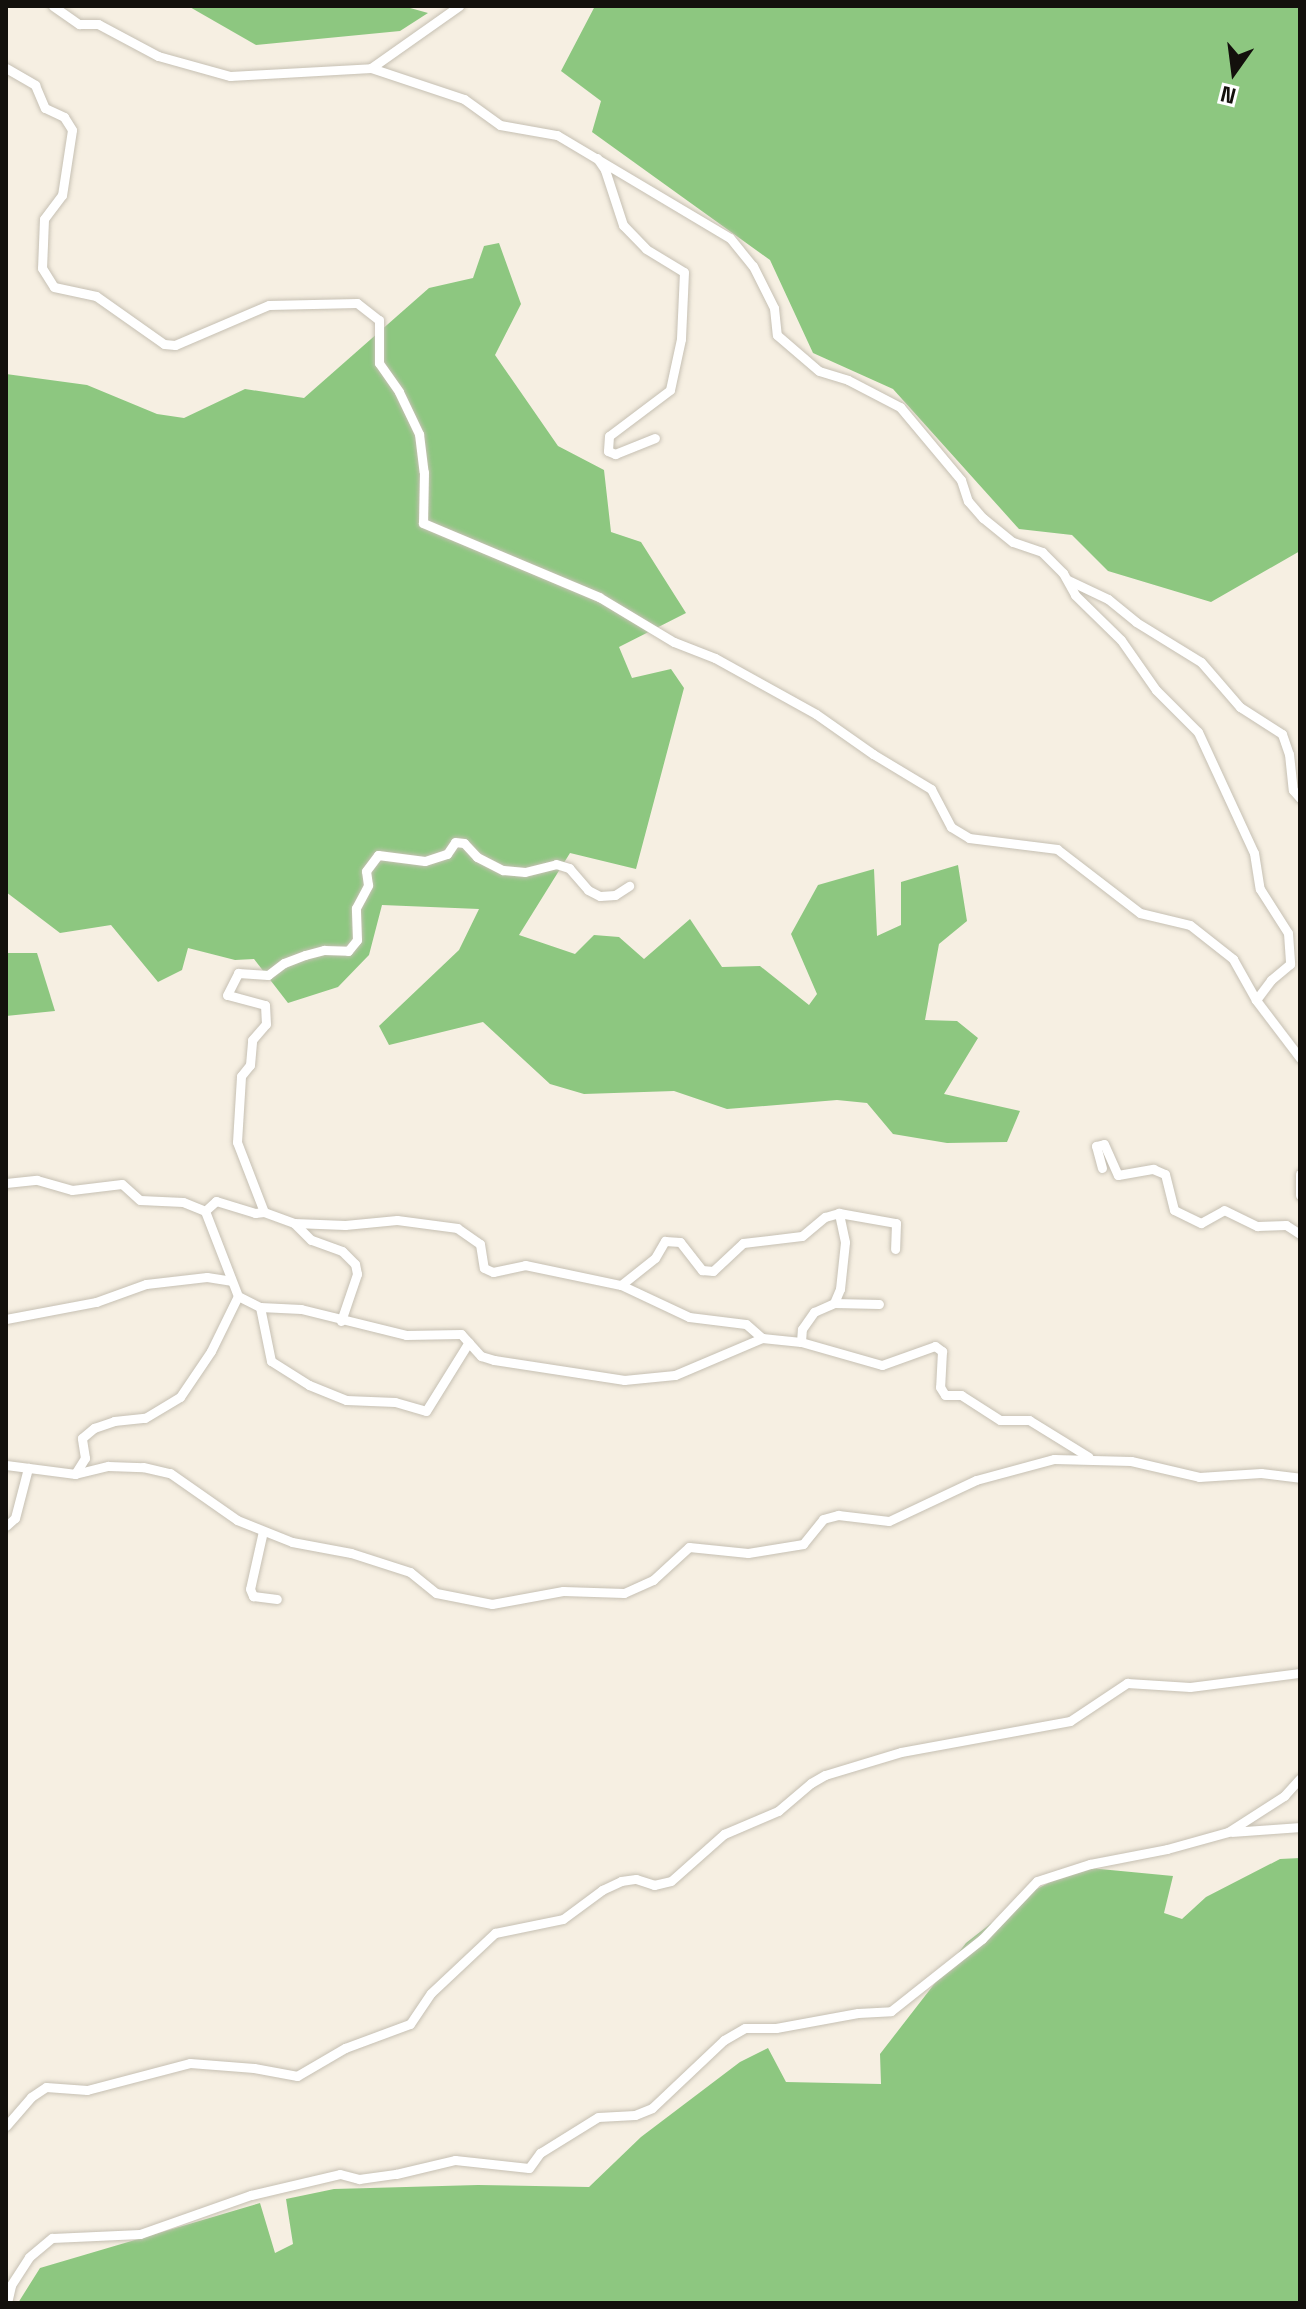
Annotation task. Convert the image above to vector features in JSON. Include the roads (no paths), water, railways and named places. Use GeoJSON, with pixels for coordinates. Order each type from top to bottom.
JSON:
{"type":"FeatureCollection","features":[{"type":"Feature","properties":{"kind":"street"},"geometry":{"type":"LineString","coordinates":[[53,6],[79,24],[98,24],[158,56],[230,76],[371,68],[464,99],[500,125],[557,135],[730,238],[753,266],[774,308],[777,335],[819,371],[848,380],[900,407],[961,480],[968,501],[983,518],[1013,542],[1042,552],[1068,580],[1075,595],[1121,640],[1156,690],[1198,732],[1232,802],[1259,873],[1260,889],[1288,933],[1290,964],[1271,980],[1256,1000]]}},
{"type":"Feature","properties":{"kind":"street"},"geometry":{"type":"LineString","coordinates":[[371,68],[459,6]]}},
{"type":"Feature","properties":{"kind":"street"},"geometry":{"type":"LineString","coordinates":[[6,68],[35,85],[45,108],[64,117],[72,130],[69,172],[62,195],[44,219],[42,268],[54,287],[96,296],[164,344],[175,345],[269,305],[357,303],[379,320],[379,363],[399,392],[419,434],[424,472],[423,523],[599,597],[674,642],[715,658],[816,714],[931,789],[951,827],[969,838],[1057,849],[1140,913],[1190,925],[1233,959],[1256,1000],[1300,1058]]}},
{"type":"Feature","properties":{"kind":"street"},"geometry":{"type":"LineString","coordinates":[[595,155],[605,170],[623,225],[646,249],[684,272],[681,339],[670,390],[609,436],[608,451],[615,454],[655,438]]}},
{"type":"Feature","properties":{"kind":"street"},"geometry":{"type":"LineString","coordinates":[[1068,580],[1108,599],[1136,622],[1201,662],[1240,707],[1282,734],[1289,754],[1293,790],[1300,798]]}},
{"type":"Feature","properties":{"kind":"street"},"geometry":{"type":"LineString","coordinates":[[264,1212],[237,1142],[241,1076],[250,1065],[252,1040],[266,1024],[265,1005],[227,995],[238,973],[268,975],[284,963],[305,955],[324,950],[348,951],[357,940],[356,908],[368,885],[366,871],[378,855],[425,861],[447,854],[455,842],[464,843],[477,857],[503,870],[525,872],[556,864],[569,868],[588,890],[600,896],[615,895],[629,886]]}},
{"type":"Feature","properties":{"kind":"street"},"geometry":{"type":"LineString","coordinates":[[1248,883],[1259,873]]}},
{"type":"Feature","properties":{"kind":"street"},"geometry":{"type":"LineString","coordinates":[[1102,1168],[1096,1146],[1104,1144],[1118,1175],[1153,1169],[1165,1174],[1174,1210],[1201,1223],[1224,1210],[1257,1226],[1286,1225],[1300,1234]]}},
{"type":"Feature","properties":{"kind":"street"},"geometry":{"type":"LineString","coordinates":[[1300,1174],[1300,1195]]}},
{"type":"Feature","properties":{"kind":"street"},"geometry":{"type":"LineString","coordinates":[[6,1183],[37,1180],[72,1190],[122,1184],[140,1200],[183,1202],[205,1211],[238,1296],[260,1307],[301,1309],[406,1335],[461,1334],[481,1356],[494,1360],[624,1380],[675,1375],[762,1338],[801,1342],[882,1365],[935,1346],[942,1351],[940,1387],[945,1395],[961,1395],[1000,1420],[1029,1420],[1091,1459]]}},
{"type":"Feature","properties":{"kind":"street"},"geometry":{"type":"LineString","coordinates":[[205,1211],[216,1201],[255,1213],[264,1212],[294,1223],[345,1225],[397,1220],[457,1228],[480,1244],[484,1268],[493,1272],[525,1265],[621,1285],[689,1317],[746,1324],[762,1338]]}},
{"type":"Feature","properties":{"kind":"street"},"geometry":{"type":"LineString","coordinates":[[621,1285],[655,1258],[665,1241],[680,1242],[702,1270],[713,1271],[743,1243],[802,1236],[825,1217],[839,1213],[896,1223],[895,1249]]}},
{"type":"Feature","properties":{"kind":"street"},"geometry":{"type":"LineString","coordinates":[[834,1303],[840,1289],[845,1242],[839,1213]]}},
{"type":"Feature","properties":{"kind":"street"},"geometry":{"type":"LineString","coordinates":[[294,1223],[311,1240],[342,1251],[355,1264],[357,1274],[341,1321]]}},
{"type":"Feature","properties":{"kind":"street"},"geometry":{"type":"LineString","coordinates":[[6,1319],[96,1302],[146,1284],[207,1277],[231,1281]]}},
{"type":"Feature","properties":{"kind":"street"},"geometry":{"type":"LineString","coordinates":[[75,1474],[85,1458],[82,1438],[94,1428],[114,1421],[145,1418],[180,1397],[211,1351],[238,1296]]}},
{"type":"Feature","properties":{"kind":"street"},"geometry":{"type":"LineString","coordinates":[[801,1342],[802,1329],[814,1312],[834,1303],[879,1304]]}},
{"type":"Feature","properties":{"kind":"street"},"geometry":{"type":"LineString","coordinates":[[260,1307],[271,1361],[309,1385],[346,1400],[395,1402],[426,1411],[469,1342]]}},
{"type":"Feature","properties":{"kind":"street"},"geometry":{"type":"LineString","coordinates":[[6,1465],[75,1474],[108,1466],[143,1467],[170,1473],[237,1520],[263,1531],[292,1542],[351,1553],[410,1572],[436,1593],[492,1604],[563,1591],[624,1593],[653,1580],[689,1547],[748,1553],[803,1544],[823,1519],[838,1515],[889,1521],[976,1480],[1054,1459],[1131,1461],[1199,1477],[1261,1473],[1300,1478]]}},
{"type":"Feature","properties":{"kind":"street"},"geometry":{"type":"LineString","coordinates":[[6,1526],[15,1518],[28,1468]]}},
{"type":"Feature","properties":{"kind":"street"},"geometry":{"type":"LineString","coordinates":[[263,1531],[250,1589],[253,1596],[277,1599]]}},
{"type":"Feature","properties":{"kind":"street"},"geometry":{"type":"LineString","coordinates":[[6,2126],[31,2097],[46,2087],[87,2090],[190,2063],[254,2068],[297,2076],[345,2048],[410,2024],[431,1993],[495,1933],[563,1919],[602,1890],[621,1881],[636,1879],[654,1885],[671,1881],[724,1834],[778,1811],[825,1775],[901,1752],[1070,1721],[1127,1683],[1190,1687],[1300,1673]]}},
{"type":"Feature","properties":{"kind":"street"},"geometry":{"type":"LineString","coordinates":[[1228,1832],[1284,1796],[1300,1778]]}},
{"type":"Feature","properties":{"kind":"street"},"geometry":{"type":"LineString","coordinates":[[7,2303],[11,2285],[29,2257],[52,2238],[140,2234],[251,2195],[340,2174],[359,2179],[455,2160],[529,2168],[540,2153],[598,2117],[635,2115],[652,2108],[724,2040],[745,2028],[776,2028],[858,2013],[891,2011],[982,1939],[1037,1881],[1090,1864],[1167,1849],[1228,1832],[1300,1827]]}}]}
